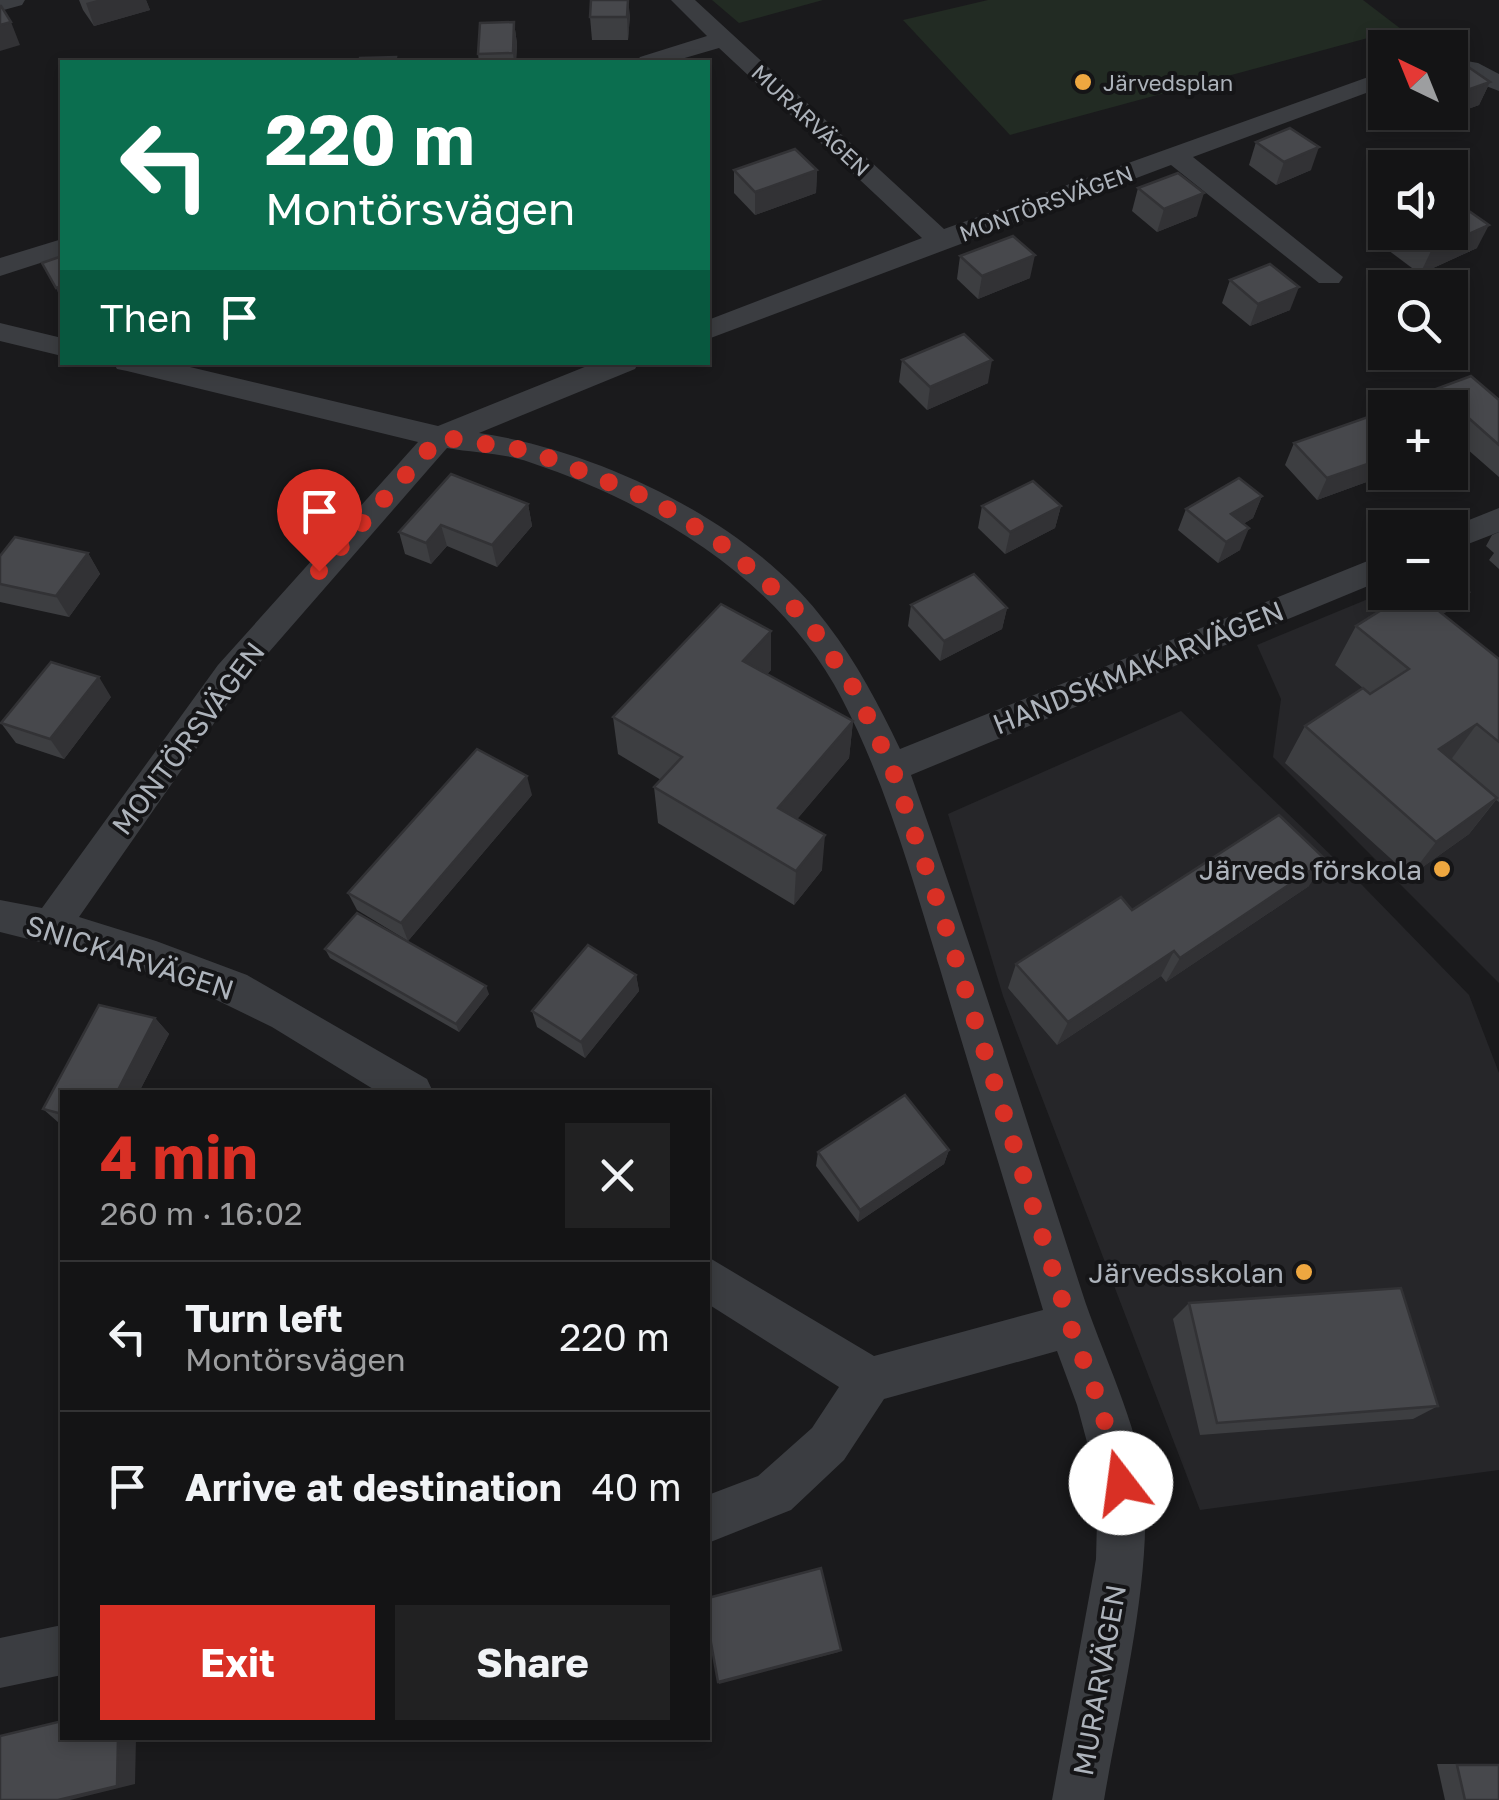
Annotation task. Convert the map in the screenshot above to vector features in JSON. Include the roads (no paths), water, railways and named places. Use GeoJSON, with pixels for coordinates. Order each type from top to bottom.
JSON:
{"type":"FeatureCollection","features":[{"type":"Feature","properties":{"kind":"street"},"geometry":{"type":"LineString","coordinates":[[0,4],[14,0]]}},
{"type":"Feature","properties":{"kind":"street","name":"MURARVÄGEN"},"geometry":{"type":"LineString","coordinates":[[682,0],[940,240]]}},
{"type":"Feature","properties":{"kind":"street"},"geometry":{"type":"LineString","coordinates":[[654,60],[722,39]]}},
{"type":"Feature","properties":{"kind":"street"},"geometry":{"type":"LineString","coordinates":[[1468,68],[1499,84]]}},
{"type":"Feature","properties":{"kind":"street","name":"MONTÖRSVÄGEN"},"geometry":{"type":"LineString","coordinates":[[710,329],[940,240],[1368,84]]}},
{"type":"Feature","properties":{"kind":"street"},"geometry":{"type":"LineString","coordinates":[[1176,156],[1329,276]]}},
{"type":"Feature","properties":{"kind":"street"},"geometry":{"type":"LineString","coordinates":[[0,267],[60,248]]}},
{"type":"Feature","properties":{"kind":"street"},"geometry":{"type":"LineString","coordinates":[[0,332],[60,347]]}},
{"type":"Feature","properties":{"kind":"street","name":"MURARVÄGEN"},"geometry":{"type":"LineString","coordinates":[[140,365],[440,437],[531,451],[653,500],[719,542],[789,602],[814,630],[855,690],[892,768],[941,912],[1070,1325],[1100,1404],[1121,1483],[1120,1558],[1078,1800]]}},
{"type":"Feature","properties":{"kind":"street","name":"MONTÖRSVÄGEN"},"geometry":{"type":"LineString","coordinates":[[51,926],[230,674],[440,437],[618,365]]}},
{"type":"Feature","properties":{"kind":"street"},"geometry":{"type":"LineString","coordinates":[[1468,532],[1499,519]]}},
{"type":"Feature","properties":{"kind":"street","name":"HANDSKMAKARVÄGEN"},"geometry":{"type":"LineString","coordinates":[[892,768],[1368,573]]}},
{"type":"Feature","properties":{"kind":"street","name":"SNICKARVÄGEN"},"geometry":{"type":"LineString","coordinates":[[0,916],[51,926],[206,976],[267,1005],[410,1090]]}},
{"type":"Feature","properties":{"kind":"street"},"geometry":{"type":"LineString","coordinates":[[710,1280],[870,1380]]}},
{"type":"Feature","properties":{"kind":"street"},"geometry":{"type":"LineString","coordinates":[[710,1518],[774,1493],[828,1444],[870,1380],[1070,1325]]}},
{"type":"Feature","properties":{"kind":"street"},"geometry":{"type":"LineString","coordinates":[[0,1662],[60,1650]]}},
{"type":"Feature","properties":{"kind":"place","name":"Järvedsplan"},"geometry":{"type":"Point","coordinates":[1083,82]}},
{"type":"Feature","properties":{"kind":"place","name":"Järveds förskola"},"geometry":{"type":"Point","coordinates":[1442,869]}},
{"type":"Feature","properties":{"kind":"place","name":"Järvedsskolan"},"geometry":{"type":"Point","coordinates":[1304,1272]}}]}
